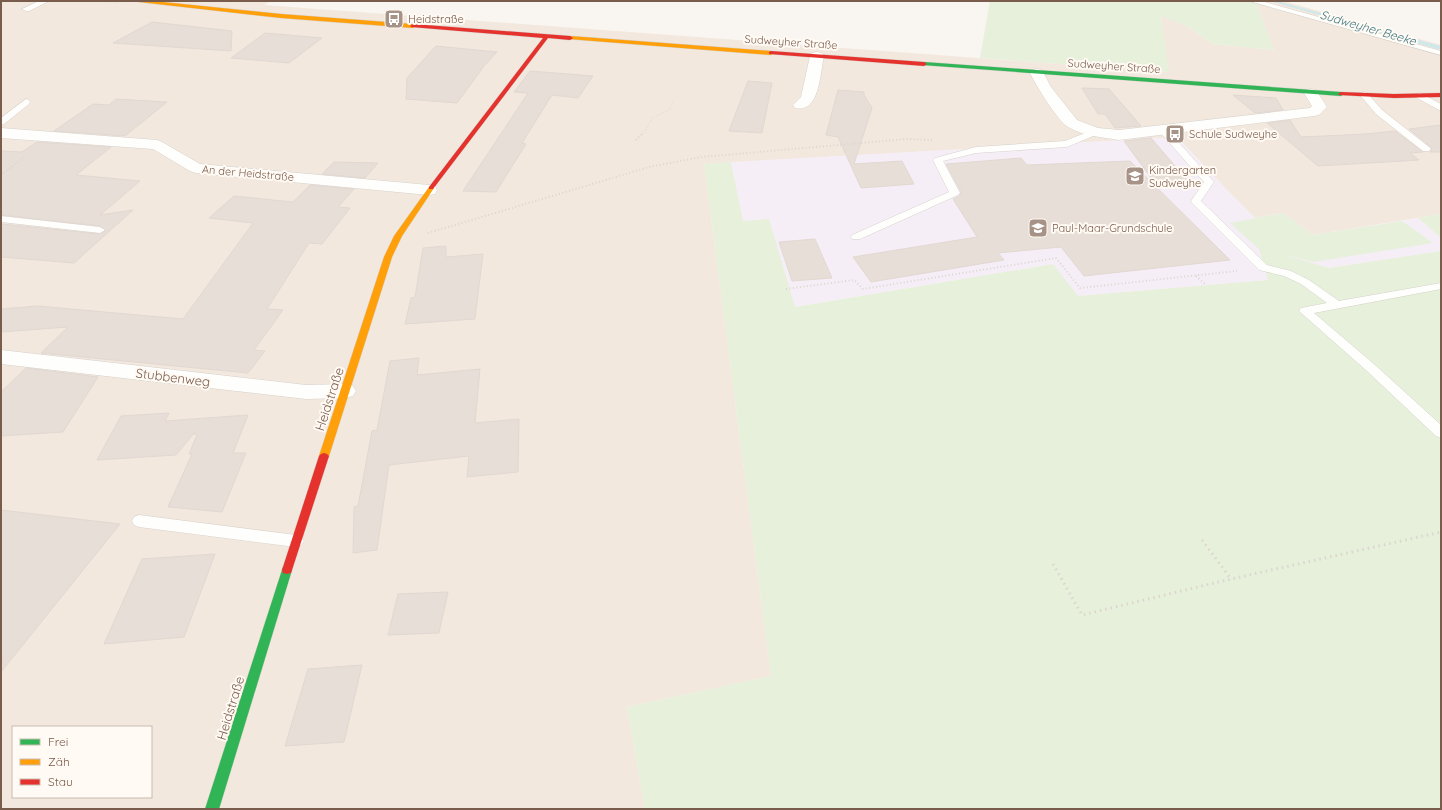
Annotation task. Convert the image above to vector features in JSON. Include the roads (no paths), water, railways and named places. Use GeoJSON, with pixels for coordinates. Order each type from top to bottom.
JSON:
{"type":"FeatureCollection","features":[{"type":"Feature","properties":{"kind":"main road","name":"Sudweyher Straße"},"geometry":{"type":"LineString","coordinates":[[139,1],[260,14],[1311,93],[1441,96]]}},
{"type":"Feature","properties":{"kind":"main road","name":"Heidstraße"},"geometry":{"type":"LineString","coordinates":[[212,809],[296,541],[388,256],[398,236],[429,190],[547,36]]}},
{"type":"Feature","properties":{"kind":"street"},"geometry":{"type":"LineString","coordinates":[[800,105],[808,99],[817,56]]}},
{"type":"Feature","properties":{"kind":"street"},"geometry":{"type":"LineString","coordinates":[[1037,72],[1044,88],[1072,123],[1094,132],[1119,136],[1162,129],[1314,112],[1320,107],[1311,93]]}},
{"type":"Feature","properties":{"kind":"street","name":"An der Heidstraße"},"geometry":{"type":"LineString","coordinates":[[1,133],[157,145],[196,168],[429,190]]}},
{"type":"Feature","properties":{"kind":"street","name":"Stubbenweg"},"geometry":{"type":"LineString","coordinates":[[1,357],[306,392],[345,391]]}},
{"type":"Feature","properties":{"kind":"lane"},"geometry":{"type":"LineString","coordinates":[[26,9],[45,1]]}},
{"type":"Feature","properties":{"kind":"lane"},"geometry":{"type":"LineString","coordinates":[[1253,1],[1441,53]]}},
{"type":"Feature","properties":{"kind":"lane"},"geometry":{"type":"LineString","coordinates":[[1364,95],[1379,112],[1426,149]]}},
{"type":"Feature","properties":{"kind":"lane"},"geometry":{"type":"LineString","coordinates":[[1420,96],[1441,108]]}},
{"type":"Feature","properties":{"kind":"lane"},"geometry":{"type":"LineString","coordinates":[[1,122],[26,102]]}},
{"type":"Feature","properties":{"kind":"lane"},"geometry":{"type":"LineString","coordinates":[[1162,129],[1209,182],[1196,201],[1263,268],[1287,273],[1305,282],[1335,304]]}},
{"type":"Feature","properties":{"kind":"lane"},"geometry":{"type":"LineString","coordinates":[[856,237],[955,193],[938,160],[976,150],[1067,144],[1094,132]]}},
{"type":"Feature","properties":{"kind":"lane"},"geometry":{"type":"LineString","coordinates":[[1,219],[100,230]]}},
{"type":"Feature","properties":{"kind":"lane"},"geometry":{"type":"LineString","coordinates":[[1441,286],[1335,304],[1305,311],[1371,368],[1441,432]]}},
{"type":"Feature","properties":{"kind":"lane"},"geometry":{"type":"LineString","coordinates":[[138,521],[296,541]]}},
{"type":"Feature","properties":{"kind":"waterway","name":"Sudweyher Beeke"},"geometry":{"type":"LineString","coordinates":[[1272,1],[1441,48]]}},
{"type":"Feature","properties":{"kind":"place","name":"Heidstraße"},"geometry":{"type":"Point","coordinates":[394,19]}},
{"type":"Feature","properties":{"kind":"place","name":"Schule Sudweyhe"},"geometry":{"type":"Point","coordinates":[1175,134]}},
{"type":"Feature","properties":{"kind":"place","name":"Kindergarten Sudweyhe"},"geometry":{"type":"Point","coordinates":[1135,176]}},
{"type":"Feature","properties":{"kind":"place","name":"Paul-Maar-Grundschule"},"geometry":{"type":"Point","coordinates":[1038,228]}}]}
